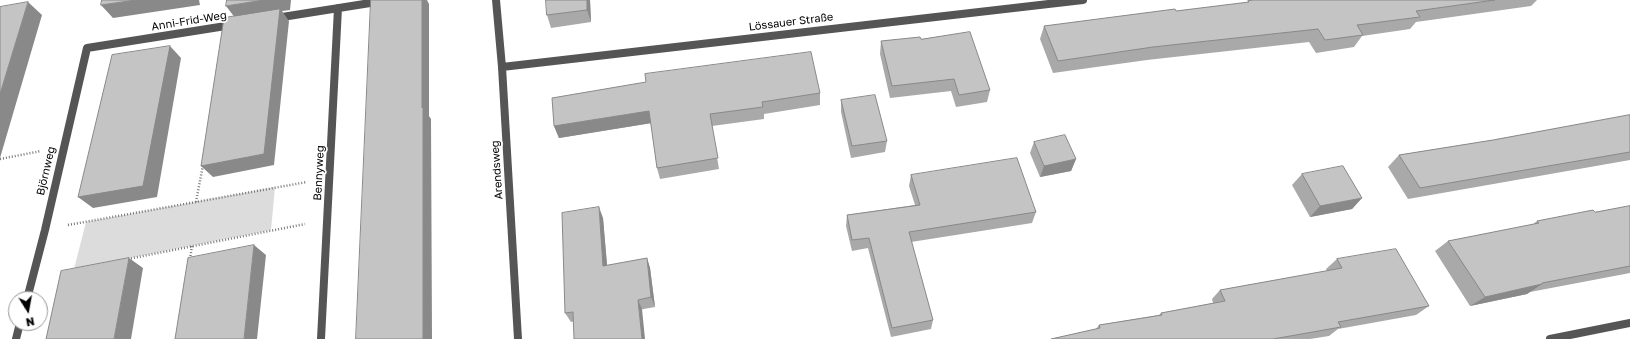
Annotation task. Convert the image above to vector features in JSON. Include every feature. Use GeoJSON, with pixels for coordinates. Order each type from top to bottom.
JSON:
{"type":"FeatureCollection","features":[{"type":"Feature","properties":{"kind":"street"},"geometry":{"type":"LineString","coordinates":[[272,19],[389,0]]}},
{"type":"Feature","properties":{"kind":"street","name":"Arendsweg"},"geometry":{"type":"LineString","coordinates":[[496,0],[502,67],[518,339]]}},
{"type":"Feature","properties":{"kind":"street","name":"Lössauer Straße"},"geometry":{"type":"LineString","coordinates":[[502,67],[1083,0]]}},
{"type":"Feature","properties":{"kind":"street","name":"Bennyweg"},"geometry":{"type":"LineString","coordinates":[[321,339],[338,8]]}},
{"type":"Feature","properties":{"kind":"street","name":"Anni-Frid-Weg"},"geometry":{"type":"LineString","coordinates":[[87,48],[242,24]]}},
{"type":"Feature","properties":{"kind":"street","name":"Björnweg"},"geometry":{"type":"LineString","coordinates":[[29,291],[45,230],[87,48]]}},
{"type":"Feature","properties":{"kind":"street"},"geometry":{"type":"LineString","coordinates":[[1550,339],[1630,324]]}},
{"type":"Feature","properties":{"kind":"path"},"geometry":{"type":"LineString","coordinates":[[0,159],[64,148]]}},
{"type":"Feature","properties":{"kind":"path"},"geometry":{"type":"LineString","coordinates":[[196,202],[203,164]]}},
{"type":"Feature","properties":{"kind":"path"},"geometry":{"type":"LineString","coordinates":[[45,230],[330,178]]}},
{"type":"Feature","properties":{"kind":"path"},"geometry":{"type":"LineString","coordinates":[[120,260],[328,220]]}},
{"type":"Feature","properties":{"kind":"path"},"geometry":{"type":"LineString","coordinates":[[190,261],[192,246]]}},
{"type":"Feature","properties":{"kind":"shaded area"},"geometry":{"type":"Polygon","coordinates":[[[275,187],[271,230],[74,269],[86,222],[275,187]]]}},
{"type":"Feature","properties":{"kind":"building"},"geometry":{"type":"Polygon","coordinates":[[[102,0],[136,0],[101,5],[102,0]]]}},
{"type":"Feature","properties":{"kind":"building"},"geometry":{"type":"Polygon","coordinates":[[[227,0],[264,0],[226,6],[227,0]]]}},
{"type":"Feature","properties":{"kind":"building"},"geometry":{"type":"Polygon","coordinates":[[[371,0],[422,0],[423,339],[356,339],[371,0]]]}},
{"type":"Feature","properties":{"kind":"building"},"geometry":{"type":"Polygon","coordinates":[[[546,0],[587,0],[587,10],[547,15],[546,0]]]}},
{"type":"Feature","properties":{"kind":"building"},"geometry":{"type":"Polygon","coordinates":[[[1495,0],[1416,11],[1420,17],[1357,25],[1363,35],[1325,40],[1318,29],[1153,47],[1058,61],[1044,26],[1175,9],[1176,11],[1249,2],[1248,1],[1495,0]]]}},
{"type":"Feature","properties":{"kind":"building"},"geometry":{"type":"Polygon","coordinates":[[[28,2],[0,94],[0,7],[28,2]]]}},
{"type":"Feature","properties":{"kind":"building"},"geometry":{"type":"Polygon","coordinates":[[[280,9],[264,154],[201,166],[224,18],[280,9]]]}},
{"type":"Feature","properties":{"kind":"building"},"geometry":{"type":"Polygon","coordinates":[[[970,32],[990,90],[959,95],[954,79],[892,86],[881,41],[920,37],[921,39],[970,32]]]}},
{"type":"Feature","properties":{"kind":"building"},"geometry":{"type":"Polygon","coordinates":[[[170,46],[143,186],[78,197],[112,55],[170,46]]]}},
{"type":"Feature","properties":{"kind":"building"},"geometry":{"type":"Polygon","coordinates":[[[811,52],[820,93],[762,102],[763,107],[710,114],[718,158],[657,168],[649,111],[554,126],[552,98],[646,82],[645,74],[811,52]]]}},
{"type":"Feature","properties":{"kind":"building"},"geometry":{"type":"Polygon","coordinates":[[[875,95],[887,141],[852,146],[841,100],[875,95]]]}},
{"type":"Feature","properties":{"kind":"building"},"geometry":{"type":"Polygon","coordinates":[[[1630,115],[1630,152],[1420,188],[1399,155],[1493,140],[1630,115]]]}},
{"type":"Feature","properties":{"kind":"building"},"geometry":{"type":"Polygon","coordinates":[[[1065,135],[1076,159],[1044,166],[1034,142],[1065,135]]]}},
{"type":"Feature","properties":{"kind":"building"},"geometry":{"type":"Polygon","coordinates":[[[1017,158],[1036,212],[909,232],[933,320],[892,328],[869,238],[852,240],[847,215],[920,205],[911,175],[1017,158]]]}},
{"type":"Feature","properties":{"kind":"building"},"geometry":{"type":"Polygon","coordinates":[[[1343,166],[1362,198],[1320,206],[1302,174],[1343,166]]]}},
{"type":"Feature","properties":{"kind":"building"},"geometry":{"type":"Polygon","coordinates":[[[1630,206],[1630,266],[1542,283],[1485,297],[1448,241],[1539,223],[1537,221],[1593,210],[1595,212],[1630,206]]]}},
{"type":"Feature","properties":{"kind":"building"},"geometry":{"type":"Polygon","coordinates":[[[599,207],[603,266],[647,258],[651,297],[638,300],[642,339],[574,339],[573,312],[565,313],[562,213],[599,207]]]}},
{"type":"Feature","properties":{"kind":"building"},"geometry":{"type":"Polygon","coordinates":[[[254,245],[244,339],[175,339],[188,258],[254,245]]]}},
{"type":"Feature","properties":{"kind":"building"},"geometry":{"type":"Polygon","coordinates":[[[1396,249],[1429,306],[1338,322],[1341,327],[1273,339],[1051,339],[1100,328],[1099,325],[1162,315],[1161,313],[1225,301],[1220,290],[1342,268],[1337,259],[1396,249]]]}},
{"type":"Feature","properties":{"kind":"building"},"geometry":{"type":"Polygon","coordinates":[[[129,258],[114,339],[46,339],[61,271],[129,258]]]}}]}
